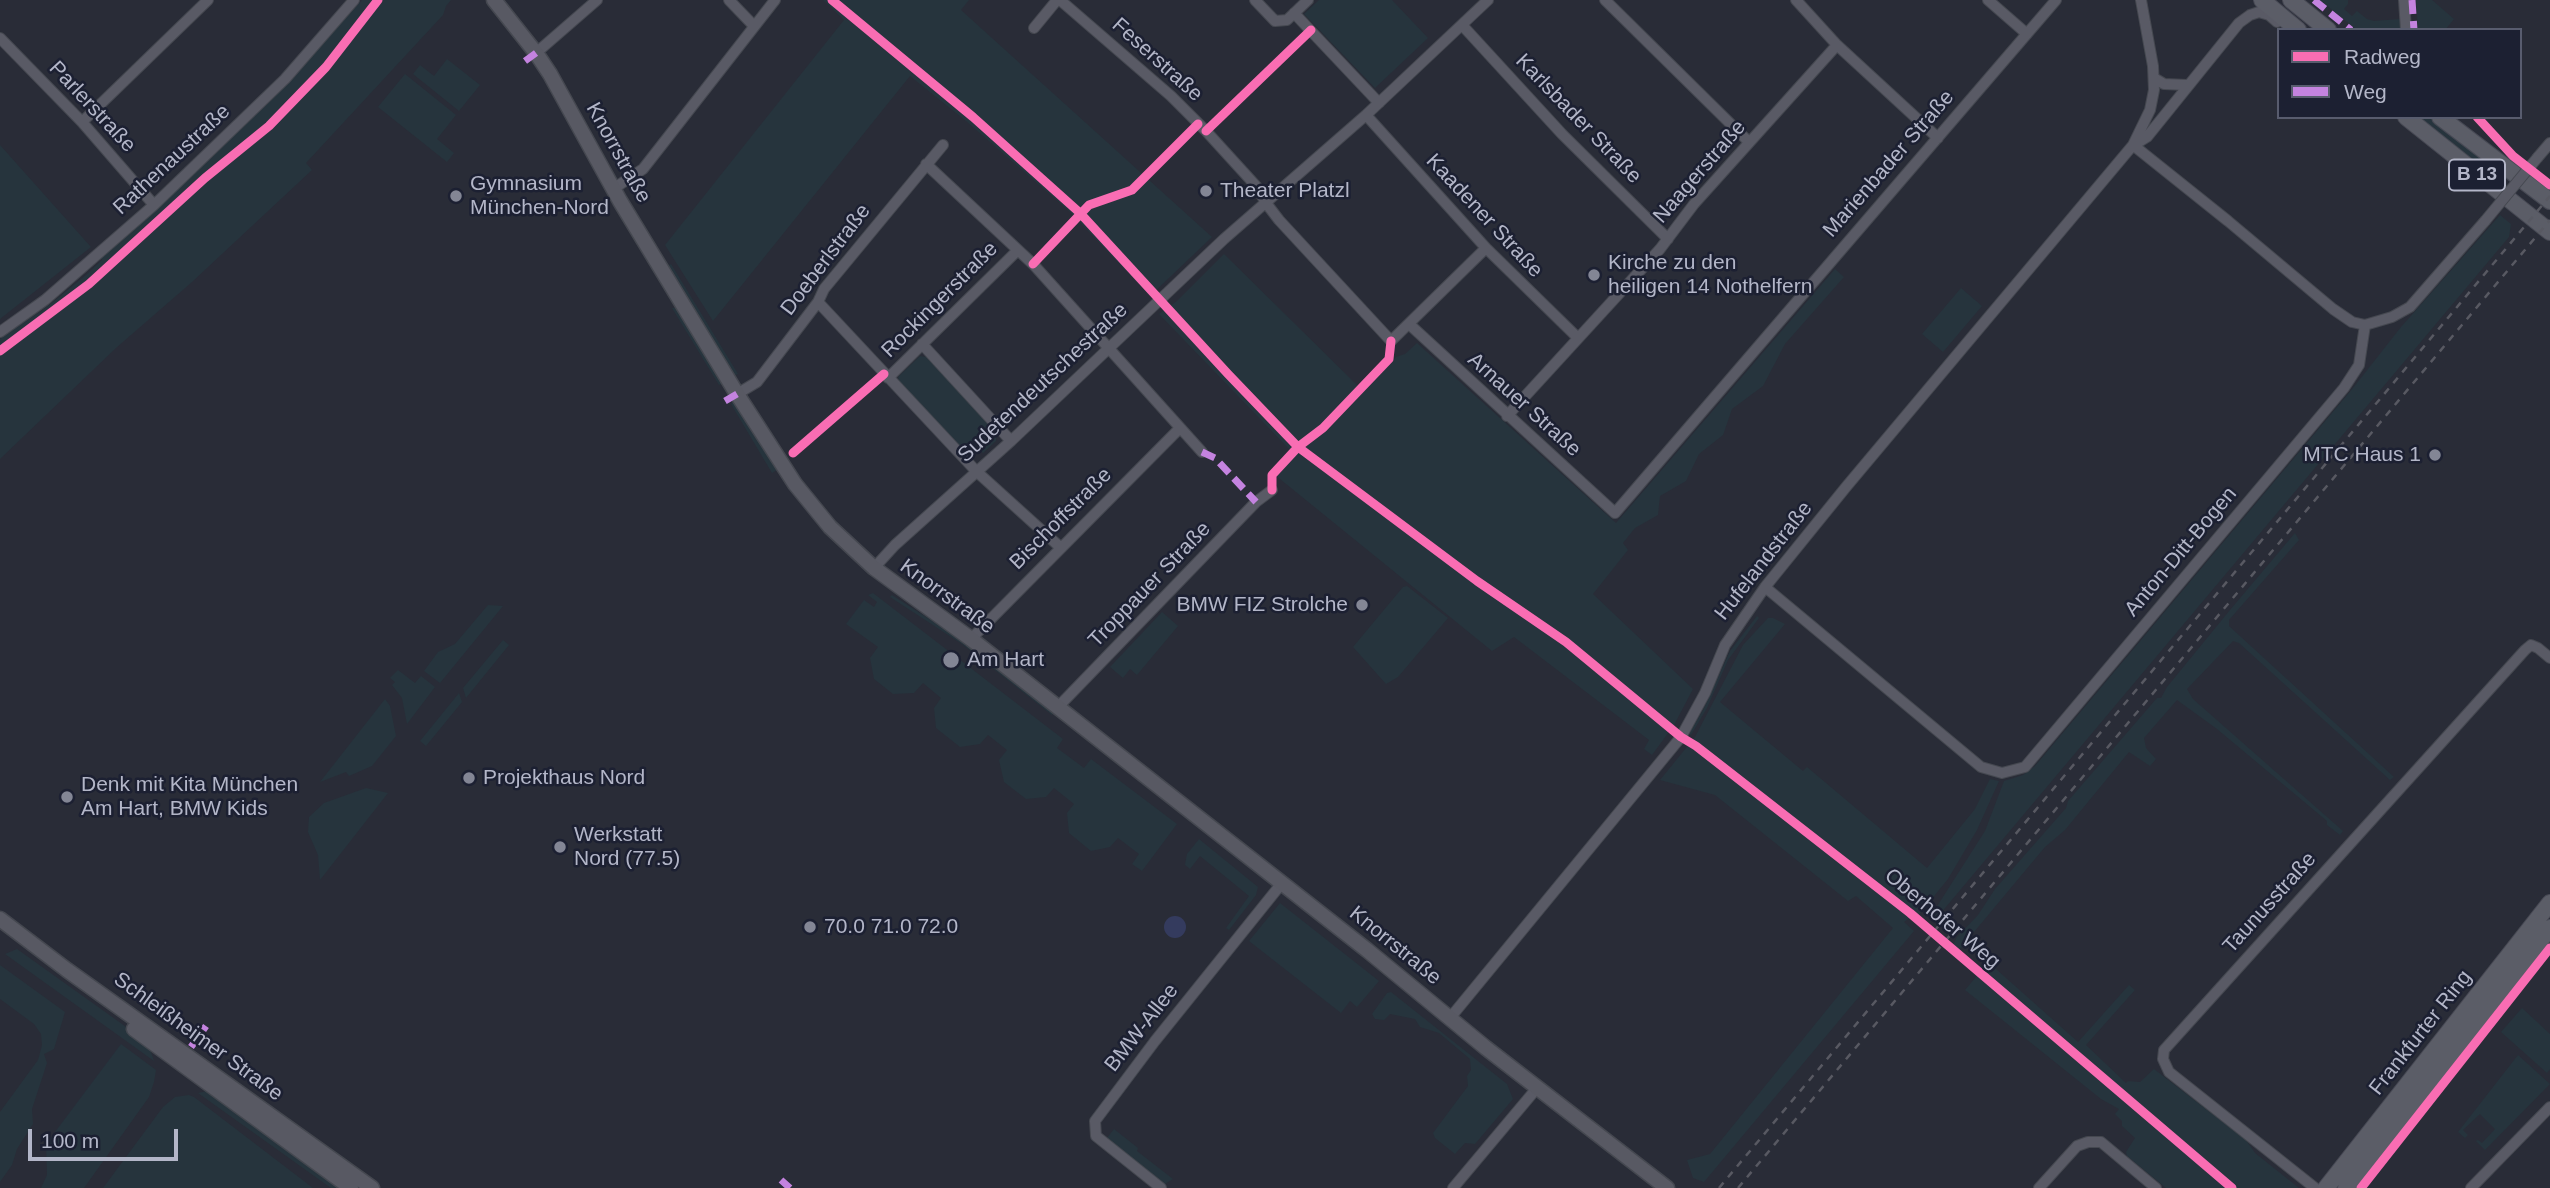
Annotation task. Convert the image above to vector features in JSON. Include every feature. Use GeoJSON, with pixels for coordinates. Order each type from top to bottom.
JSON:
{"type":"FeatureCollection","features":[{"type":"Feature","properties":{"kind":"main road"},"geometry":{"type":"LineString","coordinates":[[2262,0],[2296,28]]}},
{"type":"Feature","properties":{"kind":"main road"},"geometry":{"type":"LineString","coordinates":[[2291,0],[2326,28]]}},
{"type":"Feature","properties":{"kind":"main road","name":"B 13"},"geometry":{"type":"LineString","coordinates":[[2409,119],[2550,232]]}},
{"type":"Feature","properties":{"kind":"main road","name":"B 13"},"geometry":{"type":"LineString","coordinates":[[2443,119],[2550,201]]}},
{"type":"Feature","properties":{"kind":"main road","name":"Frankfurter Ring"},"geometry":{"type":"LineString","coordinates":[[2326,1188],[2550,903]]}},
{"type":"Feature","properties":{"kind":"main road","name":"Frankfurter Ring"},"geometry":{"type":"LineString","coordinates":[[2346,1188],[2550,928]]}},
{"type":"Feature","properties":{"kind":"street"},"geometry":{"type":"LineString","coordinates":[[82,122],[208,0]]}},
{"type":"Feature","properties":{"kind":"street","name":"Rathenaustraße"},"geometry":{"type":"LineString","coordinates":[[0,332],[46,300],[154,205],[285,79],[354,0]]}},
{"type":"Feature","properties":{"kind":"street","name":"Knorrstraße"},"geometry":{"type":"LineString","coordinates":[[494,0],[536,52],[613,189],[737,394],[812,507],[846,543],[874,568],[971,639],[1667,1188]]}},
{"type":"Feature","properties":{"kind":"street"},"geometry":{"type":"LineString","coordinates":[[536,52],[597,0]]}},
{"type":"Feature","properties":{"kind":"street"},"geometry":{"type":"LineString","coordinates":[[729,0],[754,26]]}},
{"type":"Feature","properties":{"kind":"street"},"geometry":{"type":"LineString","coordinates":[[613,189],[639,174],[775,0]]}},
{"type":"Feature","properties":{"kind":"street"},"geometry":{"type":"LineString","coordinates":[[1034,28],[1058,0]]}},
{"type":"Feature","properties":{"kind":"street","name":"Feserstraße"},"geometry":{"type":"LineString","coordinates":[[1058,0],[1171,96],[1257,187],[1266,203],[1391,341],[1409,324]]}},
{"type":"Feature","properties":{"kind":"street"},"geometry":{"type":"LineString","coordinates":[[1255,0],[1275,21],[1287,20],[1308,0]]}},
{"type":"Feature","properties":{"kind":"street","name":"Sudetendeutschestraße"},"geometry":{"type":"LineString","coordinates":[[874,568],[895,545],[1012,441],[1224,239],[1366,115],[1488,0]]}},
{"type":"Feature","properties":{"kind":"street"},"geometry":{"type":"LineString","coordinates":[[1605,0],[1647,45],[1749,142]]}},
{"type":"Feature","properties":{"kind":"street"},"geometry":{"type":"LineString","coordinates":[[1796,0],[1838,46],[1938,138]]}},
{"type":"Feature","properties":{"kind":"street"},"geometry":{"type":"LineString","coordinates":[[1988,0],[2027,34]]}},
{"type":"Feature","properties":{"kind":"street","name":"Marienbader Straße"},"geometry":{"type":"LineString","coordinates":[[1615,513],[2056,0]]}},
{"type":"Feature","properties":{"kind":"street","name":"Hufelandstraße"},"geometry":{"type":"LineString","coordinates":[[1450,1018],[1681,737],[1705,693],[1725,645],[1765,587],[2133,145],[2150,110],[2154,78],[2141,0]]}},
{"type":"Feature","properties":{"kind":"street"},"geometry":{"type":"LineString","coordinates":[[2403,0],[2406,28]]}},
{"type":"Feature","properties":{"kind":"street","name":"Hufelandstraße"},"geometry":{"type":"LineString","coordinates":[[2133,145],[2147,137],[2239,23],[2259,12],[2269,15],[2284,28]]}},
{"type":"Feature","properties":{"kind":"street"},"geometry":{"type":"LineString","coordinates":[[1294,13],[1379,103]]}},
{"type":"Feature","properties":{"kind":"street","name":"Karlsbader Straße"},"geometry":{"type":"LineString","coordinates":[[1462,24],[1562,134],[1668,239]]}},
{"type":"Feature","properties":{"kind":"street","name":"Parlerstraße"},"geometry":{"type":"LineString","coordinates":[[0,38],[82,122],[154,205]]}},
{"type":"Feature","properties":{"kind":"street","name":"Naagerstraße"},"geometry":{"type":"LineString","coordinates":[[1507,416],[1668,239],[1694,204],[1749,142],[1838,46]]}},
{"type":"Feature","properties":{"kind":"street"},"geometry":{"type":"LineString","coordinates":[[2154,78],[2164,84],[2187,86]]}},
{"type":"Feature","properties":{"kind":"street","name":"Kaadener Straße"},"geometry":{"type":"LineString","coordinates":[[1366,115],[1486,248],[1578,338]]}},
{"type":"Feature","properties":{"kind":"street"},"geometry":{"type":"LineString","coordinates":[[2455,119],[2468,138]]}},
{"type":"Feature","properties":{"kind":"street"},"geometry":{"type":"LineString","coordinates":[[2133,145],[2333,309],[2352,322],[2365,325],[2392,317],[2410,307],[2550,143]]}},
{"type":"Feature","properties":{"kind":"street","name":"Doeberlstraße"},"geometry":{"type":"LineString","coordinates":[[737,394],[757,382],[818,302],[824,289],[943,145]]}},
{"type":"Feature","properties":{"kind":"street"},"geometry":{"type":"LineString","coordinates":[[926,164],[1018,250],[1202,452]]}},
{"type":"Feature","properties":{"kind":"street"},"geometry":{"type":"LineString","coordinates":[[1409,324],[1486,248]]}},
{"type":"Feature","properties":{"kind":"street","name":"Rockingerstraße"},"geometry":{"type":"LineString","coordinates":[[888,378],[1018,250]]}},
{"type":"Feature","properties":{"kind":"street"},"geometry":{"type":"LineString","coordinates":[[818,302],[976,471],[1060,547]]}},
{"type":"Feature","properties":{"kind":"street","name":"Arnauer Straße"},"geometry":{"type":"LineString","coordinates":[[1409,324],[1615,513]]}},
{"type":"Feature","properties":{"kind":"street","name":"Anton-Ditt-Bogen"},"geometry":{"type":"LineString","coordinates":[[1765,587],[1981,767],[2003,774],[2025,767],[2344,388],[2359,365],[2365,325]]}},
{"type":"Feature","properties":{"kind":"street"},"geometry":{"type":"LineString","coordinates":[[922,344],[1012,441]]}},
{"type":"Feature","properties":{"kind":"street","name":"Bischoffstraße"},"geometry":{"type":"LineString","coordinates":[[971,639],[1181,428]]}},
{"type":"Feature","properties":{"kind":"street","name":"Troppauer Straße"},"geometry":{"type":"LineString","coordinates":[[1057,708],[1256,502],[1272,490]]}},
{"type":"Feature","properties":{"kind":"street","name":"Taunusstraße"},"geometry":{"type":"LineString","coordinates":[[2315,1188],[2169,1072],[2163,1059],[2164,1050],[2525,650],[2531,645],[2550,658]]}},
{"type":"Feature","properties":{"kind":"street","name":"BMW-Allee"},"geometry":{"type":"LineString","coordinates":[[1161,1188],[1096,1136],[1095,1121],[1155,1041],[1282,883]]}},
{"type":"Feature","properties":{"kind":"street","name":"Schleißheimer Straße"},"geometry":{"type":"LineString","coordinates":[[0,919],[372,1188]]}},
{"type":"Feature","properties":{"kind":"street","name":"Schleißheimer Straße"},"geometry":{"type":"LineString","coordinates":[[0,931],[351,1188]]}},
{"type":"Feature","properties":{"kind":"street"},"geometry":{"type":"LineString","coordinates":[[1453,1188],[1537,1088]]}},
{"type":"Feature","properties":{"kind":"street"},"geometry":{"type":"LineString","coordinates":[[2471,1188],[2550,1107]]}},
{"type":"Feature","properties":{"kind":"street"},"geometry":{"type":"LineString","coordinates":[[2039,1188],[2077,1146],[2088,1142],[2101,1142],[2156,1188]]}},
{"type":"Feature","properties":{"kind":"shaded area"},"geometry":{"type":"Polygon","coordinates":[[[362,0],[451,0],[443,15],[306,163],[312,170],[192,282],[116,348],[0,459],[0,339],[48,306],[86,275],[102,260],[101,257],[189,179],[283,88],[362,0]]]}},
{"type":"Feature","properties":{"kind":"shaded area"},"geometry":{"type":"Polygon","coordinates":[[[823,0],[969,0],[961,10],[1212,237],[1150,296],[1069,211],[910,76],[713,321],[665,245],[844,20],[823,0]]]}},
{"type":"Feature","properties":{"kind":"shaded area"},"geometry":{"type":"Polygon","coordinates":[[[1319,0],[1392,0],[1428,38],[1375,88],[1304,14],[1319,0]]]}},
{"type":"Feature","properties":{"kind":"shaded area"},"geometry":{"type":"Polygon","coordinates":[[[2320,0],[2348,0],[2344,9],[2352,16],[2357,11],[2374,21],[2400,19],[2401,28],[2355,28],[2320,0]]]}},
{"type":"Feature","properties":{"kind":"shaded area"},"geometry":{"type":"Polygon","coordinates":[[[2416,0],[2432,0],[2454,19],[2447,28],[2418,28],[2416,0]]]}},
{"type":"Feature","properties":{"kind":"shaded area"},"geometry":{"type":"Polygon","coordinates":[[[447,59],[480,85],[459,111],[413,74],[420,65],[434,76],[447,59]]]}},
{"type":"Feature","properties":{"kind":"shaded area"},"geometry":{"type":"Polygon","coordinates":[[[405,74],[456,115],[437,139],[454,153],[447,162],[378,107],[405,74]]]}},
{"type":"Feature","properties":{"kind":"shaded area"},"geometry":{"type":"Polygon","coordinates":[[[2422,119],[2432,119],[2487,162],[2483,168],[2422,119]]]}},
{"type":"Feature","properties":{"kind":"shaded area"},"geometry":{"type":"Polygon","coordinates":[[[0,145],[91,247],[0,319],[0,145]]]}},
{"type":"Feature","properties":{"kind":"shaded area"},"geometry":{"type":"Polygon","coordinates":[[[2500,215],[2511,224],[2509,237],[1935,920],[1934,911],[1985,831],[2004,781],[2023,775],[2035,766],[2353,388],[2401,327],[2500,215]]]}},
{"type":"Feature","properties":{"kind":"shaded area"},"geometry":{"type":"Polygon","coordinates":[[[1224,254],[1363,391],[1396,357],[1405,354],[1417,343],[1616,523],[1835,269],[1844,277],[1785,344],[1763,386],[1732,409],[1723,435],[1699,454],[1686,481],[1660,496],[1658,515],[1635,528],[1623,543],[1628,550],[1593,594],[1693,689],[1674,725],[1652,755],[1644,749],[1649,740],[1514,637],[1492,651],[1275,475],[1296,453],[1291,451],[1159,314],[1177,301],[1224,254]]]}},
{"type":"Feature","properties":{"kind":"shaded area"},"geometry":{"type":"Polygon","coordinates":[[[671,264],[738,374],[735,375],[668,266],[671,264]]]}},
{"type":"Feature","properties":{"kind":"shaded area"},"geometry":{"type":"Polygon","coordinates":[[[1961,288],[1982,306],[1943,352],[1922,334],[1961,288]]]}},
{"type":"Feature","properties":{"kind":"shaded area"},"geometry":{"type":"Polygon","coordinates":[[[672,308],[677,308],[723,383],[719,385],[672,308]]]}},
{"type":"Feature","properties":{"kind":"shaded area"},"geometry":{"type":"Polygon","coordinates":[[[920,356],[926,357],[997,431],[996,441],[983,453],[978,448],[969,455],[899,382],[898,377],[920,356]]]}},
{"type":"Feature","properties":{"kind":"shaded area"},"geometry":{"type":"Polygon","coordinates":[[[734,399],[777,470],[772,473],[731,404],[734,399]]]}},
{"type":"Feature","properties":{"kind":"shaded area"},"geometry":{"type":"Polygon","coordinates":[[[2295,533],[2299,540],[2229,620],[2229,626],[2394,777],[2390,780],[2239,643],[2233,641],[2187,689],[2193,699],[2343,831],[2340,835],[2327,825],[2327,821],[2217,729],[2177,700],[2144,738],[2146,748],[2156,759],[2150,766],[2129,752],[2065,830],[2045,847],[1959,950],[1953,945],[1957,937],[1978,915],[1995,889],[2157,698],[2161,698],[2167,687],[2295,533]]]}},
{"type":"Feature","properties":{"kind":"shaded area"},"geometry":{"type":"Polygon","coordinates":[[[1407,586],[1448,618],[1398,677],[1386,684],[1353,647],[1403,587],[1407,586]]]}},
{"type":"Feature","properties":{"kind":"shaded area"},"geometry":{"type":"Polygon","coordinates":[[[873,593],[1063,739],[1057,748],[1084,768],[1091,759],[1177,824],[1142,871],[1132,864],[1139,854],[1118,838],[1110,847],[1091,851],[1069,833],[1067,813],[1074,804],[1054,788],[1046,797],[1026,799],[1004,782],[999,760],[1007,750],[988,735],[980,744],[960,747],[936,728],[934,708],[941,698],[923,683],[914,693],[893,694],[874,679],[870,658],[878,647],[846,624],[864,600],[874,607],[877,602],[868,595],[873,593]]]}},
{"type":"Feature","properties":{"kind":"shaded area"},"geometry":{"type":"Polygon","coordinates":[[[892,595],[959,638],[1054,712],[1052,715],[962,644],[890,597],[892,595]]]}},
{"type":"Feature","properties":{"kind":"shaded area"},"geometry":{"type":"Polygon","coordinates":[[[488,605],[503,606],[440,683],[424,671],[438,652],[455,644],[488,605]]]}},
{"type":"Feature","properties":{"kind":"shaded area"},"geometry":{"type":"Polygon","coordinates":[[[1162,612],[1178,626],[1137,675],[1130,669],[1123,678],[1110,667],[1162,612]]]}},
{"type":"Feature","properties":{"kind":"shaded area"},"geometry":{"type":"Polygon","coordinates":[[[1757,616],[1759,618],[1728,660],[1707,708],[1691,735],[1689,734],[1730,651],[1757,616]]]}},
{"type":"Feature","properties":{"kind":"shaded area"},"geometry":{"type":"Polygon","coordinates":[[[1768,618],[1785,624],[1720,702],[1803,771],[1807,767],[1927,868],[1975,809],[1990,779],[1999,781],[1977,830],[1948,879],[1917,917],[1914,915],[1904,922],[1914,931],[1704,1182],[1693,1178],[1687,1160],[1710,1154],[1893,928],[1856,896],[1848,901],[1715,795],[1660,780],[1695,737],[1743,645],[1768,618]]]}},
{"type":"Feature","properties":{"kind":"shaded area"},"geometry":{"type":"Polygon","coordinates":[[[503,640],[509,645],[466,698],[463,688],[503,640]]]}},
{"type":"Feature","properties":{"kind":"shaded area"},"geometry":{"type":"Polygon","coordinates":[[[398,670],[415,683],[421,676],[435,687],[407,724],[402,698],[392,685],[395,682],[390,678],[398,670]]]}},
{"type":"Feature","properties":{"kind":"shaded area"},"geometry":{"type":"Polygon","coordinates":[[[459,693],[462,702],[426,746],[420,741],[459,693]]]}},
{"type":"Feature","properties":{"kind":"shaded area"},"geometry":{"type":"Polygon","coordinates":[[[385,699],[390,706],[396,736],[372,766],[349,776],[346,772],[320,782],[385,699]]]}},
{"type":"Feature","properties":{"kind":"shaded area"},"geometry":{"type":"Polygon","coordinates":[[[366,788],[388,793],[320,880],[318,855],[308,832],[309,817],[324,803],[366,788]]]}},
{"type":"Feature","properties":{"kind":"shaded area"},"geometry":{"type":"Polygon","coordinates":[[[1199,839],[1258,887],[1256,895],[1229,930],[1226,928],[1249,896],[1200,856],[1190,869],[1185,865],[1187,854],[1199,839]]]}},
{"type":"Feature","properties":{"kind":"shaded area"},"geometry":{"type":"Polygon","coordinates":[[[1280,903],[1379,981],[1357,1007],[1350,1001],[1341,1013],[1249,941],[1280,903]]]}},
{"type":"Feature","properties":{"kind":"shaded area"},"geometry":{"type":"Polygon","coordinates":[[[17,949],[143,1039],[149,1046],[154,1061],[5,954],[17,949]]]}},
{"type":"Feature","properties":{"kind":"shaded area"},"geometry":{"type":"Polygon","coordinates":[[[1987,961],[2078,1042],[2129,985],[2135,990],[2086,1045],[2126,1083],[2140,1082],[2154,1069],[2246,1140],[2255,1153],[2299,1188],[2166,1188],[2127,1156],[2126,1152],[2135,1138],[2122,1126],[2122,1121],[2115,1114],[2119,1109],[2101,1099],[1965,990],[1987,961]]]}},
{"type":"Feature","properties":{"kind":"shaded area"},"geometry":{"type":"Polygon","coordinates":[[[0,965],[65,1012],[54,1049],[44,1054],[47,1063],[32,1109],[33,1124],[0,1182],[0,1112],[38,1060],[42,1045],[41,1034],[34,1024],[0,999],[0,965]]]}},
{"type":"Feature","properties":{"kind":"shaded area"},"geometry":{"type":"Polygon","coordinates":[[[1391,992],[1507,1084],[1513,1099],[1475,1144],[1465,1143],[1455,1154],[1435,1138],[1433,1133],[1468,1086],[1470,1059],[1439,1033],[1420,1027],[1415,1019],[1390,1014],[1384,1020],[1375,1019],[1372,1014],[1387,993],[1391,992]]]}},
{"type":"Feature","properties":{"kind":"shaded area"},"geometry":{"type":"Polygon","coordinates":[[[2522,1008],[2550,1034],[2550,1069],[2547,1073],[2501,1032],[2522,1008]]]}},
{"type":"Feature","properties":{"kind":"shaded area"},"geometry":{"type":"Polygon","coordinates":[[[121,1044],[156,1070],[149,1097],[84,1188],[41,1188],[47,1175],[46,1144],[121,1044]]]}},
{"type":"Feature","properties":{"kind":"shaded area"},"geometry":{"type":"Polygon","coordinates":[[[2518,1055],[2550,1084],[2485,1150],[2476,1141],[2482,1143],[2495,1129],[2480,1114],[2463,1130],[2468,1135],[2465,1138],[2458,1132],[2518,1055]]]}},
{"type":"Feature","properties":{"kind":"shaded area"},"geometry":{"type":"Polygon","coordinates":[[[214,1092],[243,1112],[284,1148],[339,1188],[331,1188],[198,1093],[214,1092]]]}},
{"type":"Feature","properties":{"kind":"shaded area"},"geometry":{"type":"Polygon","coordinates":[[[189,1095],[313,1188],[103,1188],[163,1107],[175,1097],[189,1095]]]}},
{"type":"Feature","properties":{"kind":"shaded area"},"geometry":{"type":"Polygon","coordinates":[[[1114,1129],[1173,1179],[1165,1184],[1107,1138],[1114,1129]]]}},
{"type":"Feature","properties":{"kind":"water"},"geometry":{"type":"Polygon","coordinates":[[[1175,916],[1183,919],[1186,927],[1183,935],[1175,938],[1167,935],[1164,927],[1167,919],[1175,916]]]}},
{"type":"Feature","properties":{"kind":"railway"},"geometry":{"type":"LineString","coordinates":[[1719,1188],[2550,196]]}},
{"type":"Feature","properties":{"kind":"railway"},"geometry":{"type":"LineString","coordinates":[[1738,1188],[2550,220]]}},
{"type":"Feature","properties":{"kind":"marked path"},"geometry":{"type":"LineString","coordinates":[[2314,0],[2349,28]]}},
{"type":"Feature","properties":{"kind":"marked path"},"geometry":{"type":"LineString","coordinates":[[2412,0],[2414,28]]}},
{"type":"Feature","properties":{"kind":"marked path"},"geometry":{"type":"LineString","coordinates":[[525,61],[536,53]]}},
{"type":"Feature","properties":{"kind":"marked path"},"geometry":{"type":"LineString","coordinates":[[725,401],[737,394]]}},
{"type":"Feature","properties":{"kind":"marked path"},"geometry":{"type":"LineString","coordinates":[[1202,452],[1215,458],[1256,502]]}},
{"type":"Feature","properties":{"kind":"marked path"},"geometry":{"type":"LineString","coordinates":[[191,1047],[206,1026]]}},
{"type":"Feature","properties":{"kind":"marked path"},"geometry":{"type":"LineString","coordinates":[[781,1180],[790,1188]]}},
{"type":"Feature","properties":{"kind":"cycle path"},"geometry":{"type":"LineString","coordinates":[[0,351],[89,284],[205,178],[269,126],[326,67],[378,0]]}},
{"type":"Feature","properties":{"kind":"cycle path","name":"Oberhofer Weg"},"geometry":{"type":"LineString","coordinates":[[832,0],[973,117],[1080,213],[1298,447],[1477,581],[1566,642],[1681,737],[1910,913],[2232,1188]]}},
{"type":"Feature","properties":{"kind":"cycle path"},"geometry":{"type":"LineString","coordinates":[[1206,131],[1311,30]]}},
{"type":"Feature","properties":{"kind":"cycle path"},"geometry":{"type":"LineString","coordinates":[[2479,119],[2513,156],[2550,185]]}},
{"type":"Feature","properties":{"kind":"cycle path"},"geometry":{"type":"LineString","coordinates":[[1033,264],[1089,205],[1132,190],[1198,124]]}},
{"type":"Feature","properties":{"kind":"cycle path"},"geometry":{"type":"LineString","coordinates":[[1272,490],[1272,475],[1298,447],[1323,428],[1389,359],[1391,341]]}},
{"type":"Feature","properties":{"kind":"cycle path"},"geometry":{"type":"LineString","coordinates":[[793,453],[884,374]]}},
{"type":"Feature","properties":{"kind":"cycle path"},"geometry":{"type":"LineString","coordinates":[[2361,1188],[2550,948]]}},
{"type":"Feature","properties":{"kind":"place","name":"Theater Platzl"},"geometry":{"type":"Point","coordinates":[1206,191]}},
{"type":"Feature","properties":{"kind":"place","name":"Gymnasium München-Nord"},"geometry":{"type":"Point","coordinates":[456,196]}},
{"type":"Feature","properties":{"kind":"place","name":"Kirche zu den heiligen 14 Nothelfern"},"geometry":{"type":"Point","coordinates":[1594,275]}},
{"type":"Feature","properties":{"kind":"place","name":"MTC Haus 1"},"geometry":{"type":"Point","coordinates":[2435,455]}},
{"type":"Feature","properties":{"kind":"place","name":"BMW FIZ Strolche"},"geometry":{"type":"Point","coordinates":[1362,605]}},
{"type":"Feature","properties":{"kind":"place","name":"Am Hart"},"geometry":{"type":"Point","coordinates":[951,660]}},
{"type":"Feature","properties":{"kind":"place","name":"Projekthaus Nord"},"geometry":{"type":"Point","coordinates":[469,778]}},
{"type":"Feature","properties":{"kind":"place","name":"Denk mit Kita München Am Hart, BMW Kids"},"geometry":{"type":"Point","coordinates":[67,797]}},
{"type":"Feature","properties":{"kind":"place","name":"Werkstatt Nord (77.5)"},"geometry":{"type":"Point","coordinates":[560,847]}},
{"type":"Feature","properties":{"kind":"place","name":"70.0 71.0 72.0"},"geometry":{"type":"Point","coordinates":[810,927]}}]}
